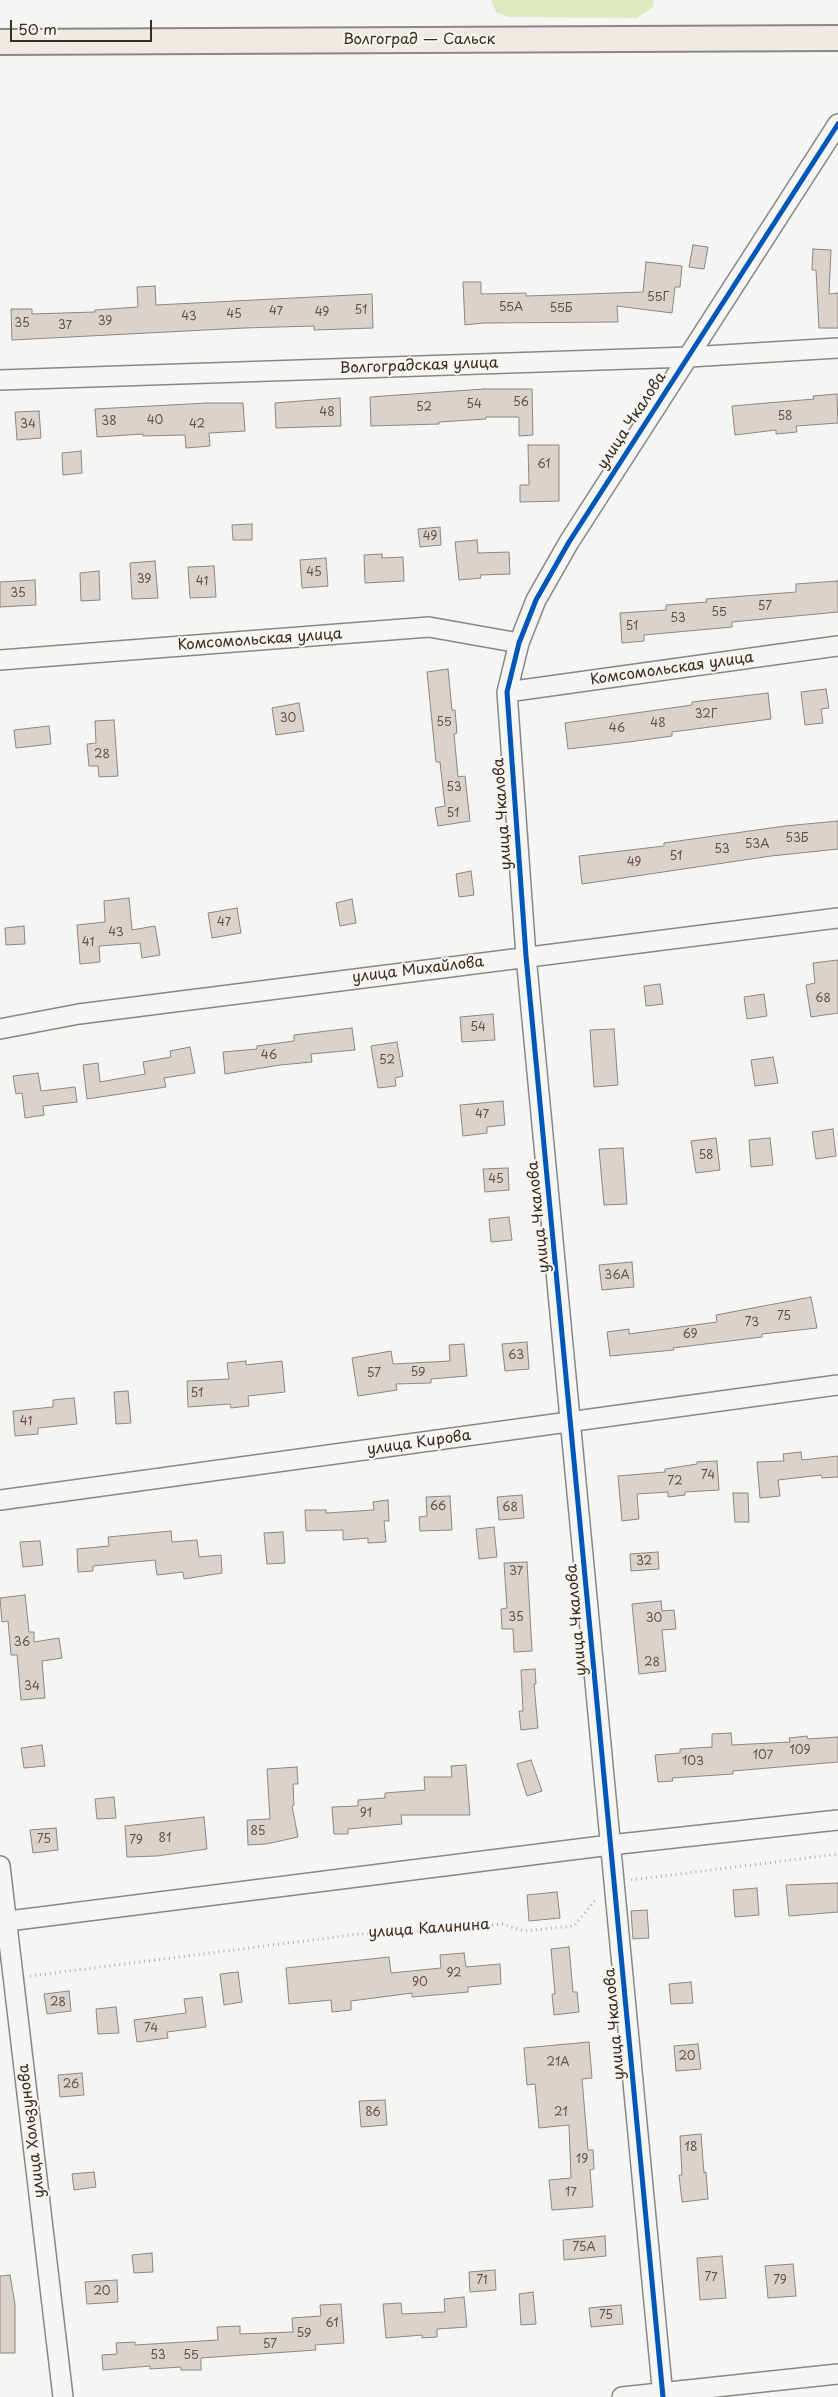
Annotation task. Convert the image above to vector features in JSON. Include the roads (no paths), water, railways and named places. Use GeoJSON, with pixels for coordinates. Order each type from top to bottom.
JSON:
{"type":"FeatureCollection","features":[{"type":"Feature","properties":{"kind":"main road","name":"Волгоград — Сальск"},"geometry":{"type":"LineString","coordinates":[[0,42],[838,38]]}},
{"type":"Feature","properties":{"kind":"street","name":"улица Чкалова"},"geometry":{"type":"LineString","coordinates":[[663,2395],[610,1845],[572,1423],[526,956],[507,692],[519,643],[536,600],[568,542],[690,357],[838,124]]}},
{"type":"Feature","properties":{"kind":"street","name":"Волгоградская улица"},"geometry":{"type":"LineString","coordinates":[[0,380],[690,357],[838,348]]}},
{"type":"Feature","properties":{"kind":"street","name":"Комсомольская улица"},"geometry":{"type":"LineString","coordinates":[[0,660],[430,627],[519,643]]}},
{"type":"Feature","properties":{"kind":"street","name":"Комсомольская улица"},"geometry":{"type":"LineString","coordinates":[[507,692],[838,646]]}},
{"type":"Feature","properties":{"kind":"street","name":"улица Михайлова"},"geometry":{"type":"LineString","coordinates":[[0,1029],[79,1014],[838,918]]}},
{"type":"Feature","properties":{"kind":"street","name":"улица Кирова"},"geometry":{"type":"LineString","coordinates":[[0,1500],[838,1385]]}},
{"type":"Feature","properties":{"kind":"street"},"geometry":{"type":"LineString","coordinates":[[4,1921],[610,1845],[838,1820]]}},
{"type":"Feature","properties":{"kind":"street","name":"улица Хользунова"},"geometry":{"type":"LineString","coordinates":[[0,1866],[4,1921],[14,1978],[63,2397]]}},
{"type":"Feature","properties":{"kind":"street"},"geometry":{"type":"LineString","coordinates":[[622,2397],[663,2395],[838,2374]]}}]}
